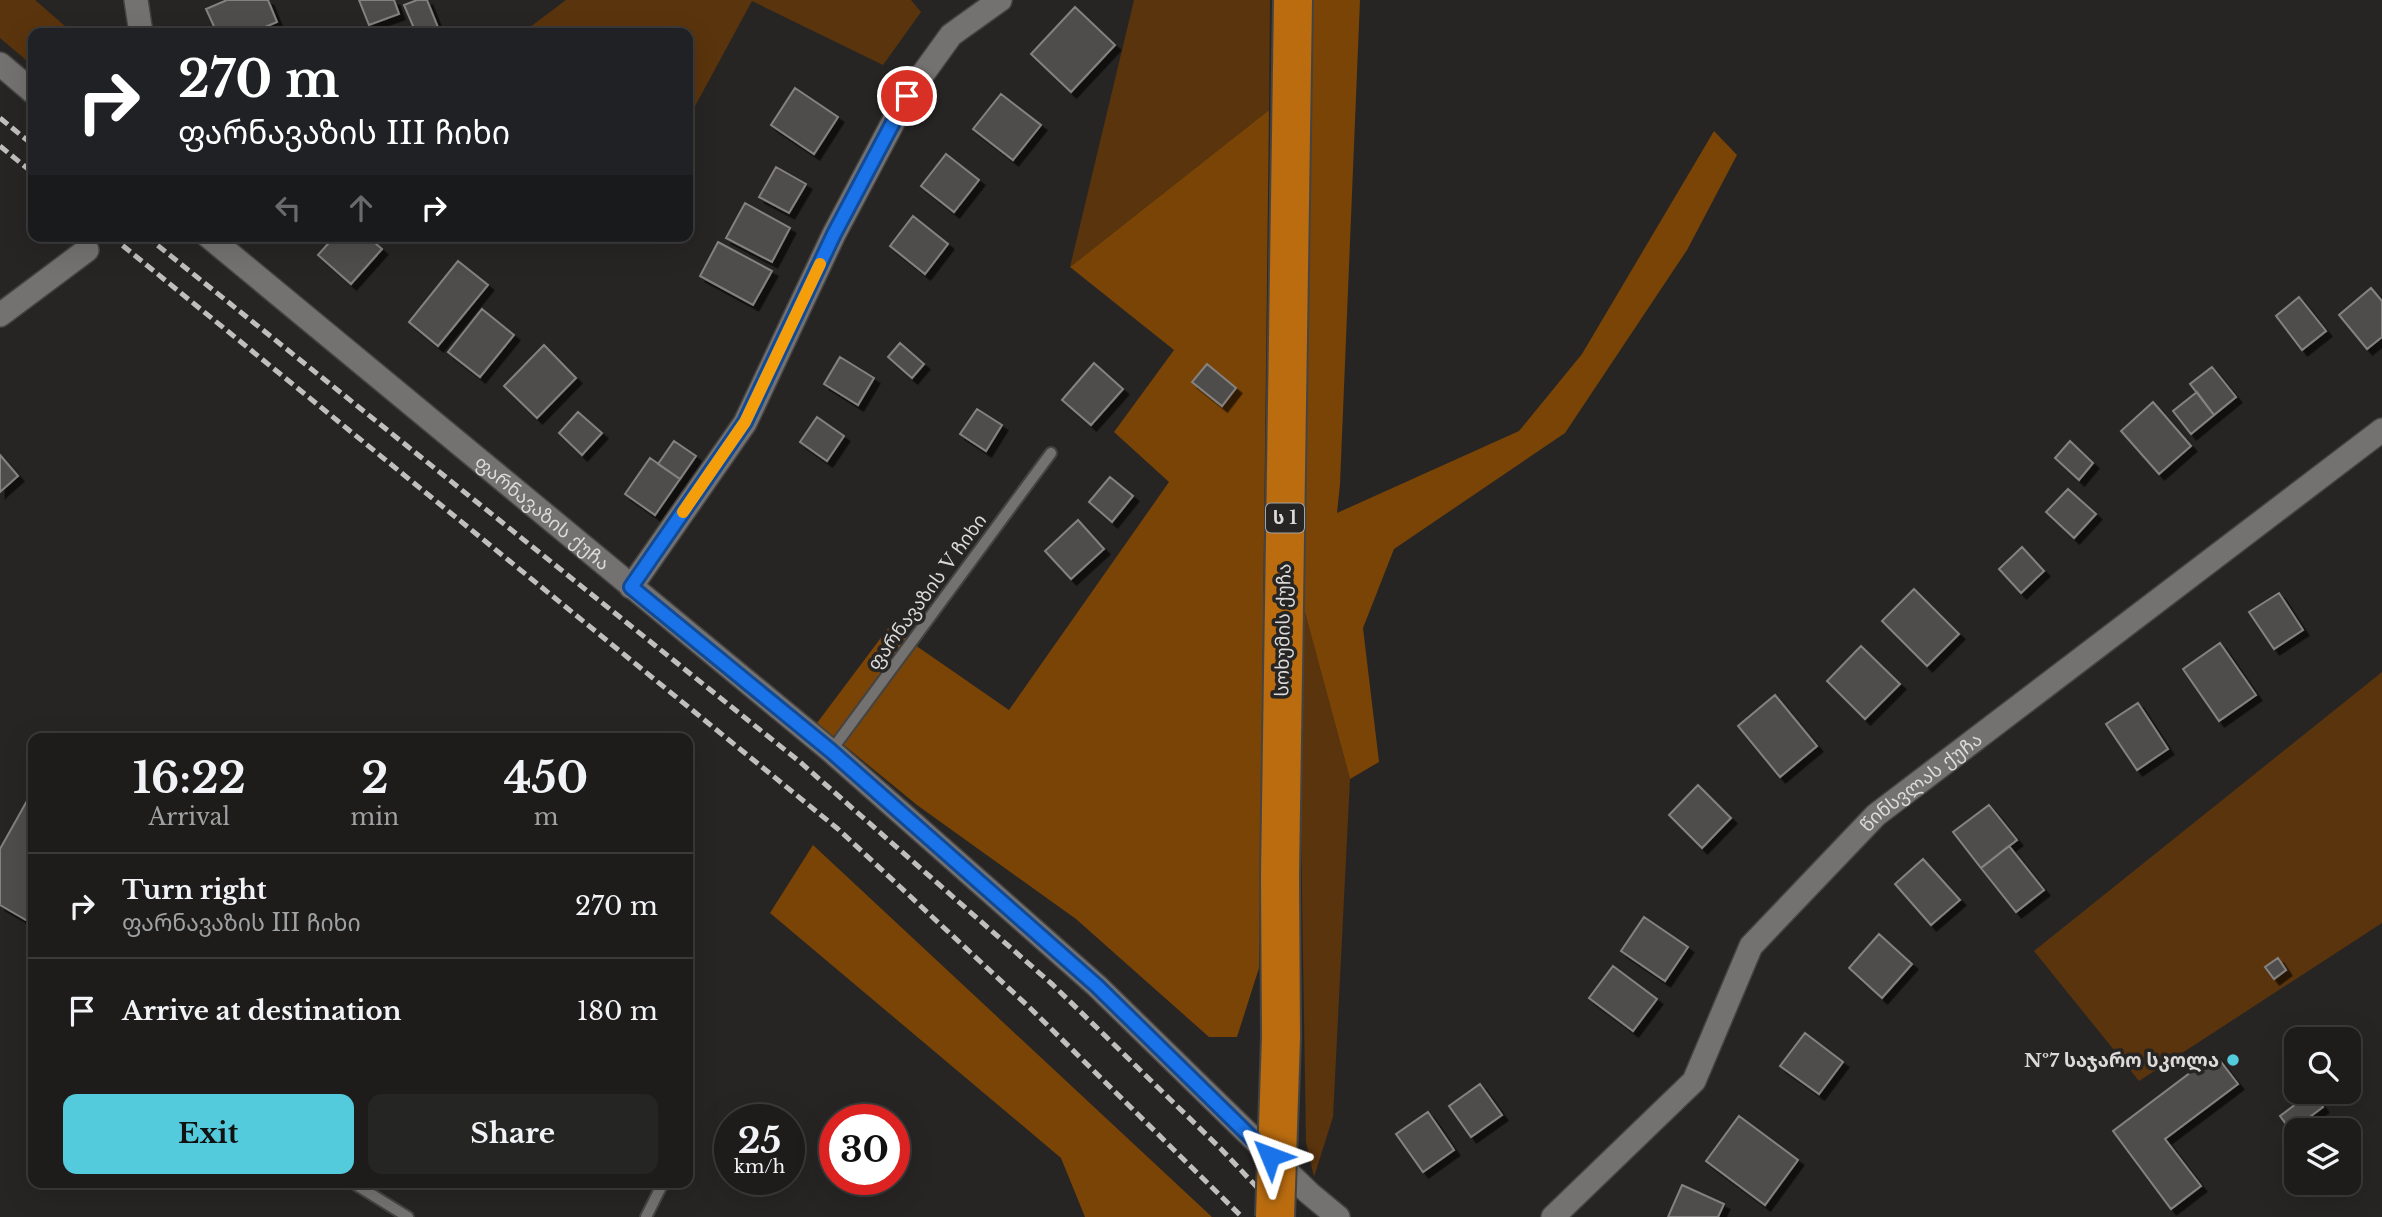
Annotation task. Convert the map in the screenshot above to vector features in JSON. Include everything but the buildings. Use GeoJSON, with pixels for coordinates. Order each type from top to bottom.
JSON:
{"type":"FeatureCollection","features":[{"type":"Feature","properties":{"kind":"highway","name":"სოხუმის ქუჩა"},"geometry":{"type":"LineString","coordinates":[[1275,1217],[1281,1037],[1280,875],[1293,0]]}},
{"type":"Feature","properties":{"kind":"street"},"geometry":{"type":"LineString","coordinates":[[136,0],[140,28]]}},
{"type":"Feature","properties":{"kind":"street"},"geometry":{"type":"LineString","coordinates":[[631,587],[745,422],[834,234],[907,96],[951,35],[1000,0]]}},
{"type":"Feature","properties":{"kind":"street"},"geometry":{"type":"LineString","coordinates":[[0,64],[28,88]]}},
{"type":"Feature","properties":{"kind":"street","name":"ფარნავაზის ქუჩა"},"geometry":{"type":"LineString","coordinates":[[215,242],[831,751],[1097,986],[1309,1193],[1338,1217]]}},
{"type":"Feature","properties":{"kind":"street"},"geometry":{"type":"LineString","coordinates":[[0,314],[87,250]]}},
{"type":"Feature","properties":{"kind":"street","name":"წინსვლას ქუჩა"},"geometry":{"type":"LineString","coordinates":[[1553,1217],[1694,1081],[1751,946],[1876,814],[2382,430]]}},
{"type":"Feature","properties":{"kind":"lane","name":"ფარნავაზის V ჩიხი"},"geometry":{"type":"LineString","coordinates":[[831,751],[1051,453]]}},
{"type":"Feature","properties":{"kind":"lane"},"geometry":{"type":"LineString","coordinates":[[361,1188],[408,1217]]}},
{"type":"Feature","properties":{"kind":"lane"},"geometry":{"type":"LineString","coordinates":[[646,1217],[660,1188]]}},
{"type":"Feature","properties":{"kind":"shaded area"},"geometry":{"type":"Polygon","coordinates":[[[0,0],[35,0],[67,28],[28,28],[28,62],[0,38],[0,0]]]}},
{"type":"Feature","properties":{"kind":"shaded area"},"geometry":{"type":"Polygon","coordinates":[[[566,0],[911,0],[921,12],[883,65],[752,1],[693,110],[693,28],[529,28],[566,0]]]}},
{"type":"Feature","properties":{"kind":"shaded area"},"geometry":{"type":"Polygon","coordinates":[[[1134,0],[1270,0],[1269,110],[1070,267],[1134,0]]]}},
{"type":"Feature","properties":{"kind":"shaded area"},"geometry":{"type":"Polygon","coordinates":[[[1307,0],[1360,0],[1337,513],[1519,431],[1582,354],[1714,131],[1737,155],[1687,250],[1565,433],[1394,549],[1363,628],[1379,762],[1350,779],[1297,583],[1307,0]]]}},
{"type":"Feature","properties":{"kind":"shaded area"},"geometry":{"type":"Polygon","coordinates":[[[1269,110],[1259,968],[1237,1037],[1209,1037],[1076,919],[917,805],[817,723],[889,627],[1009,710],[1169,482],[1114,432],[1174,350],[1070,267],[1269,110]]]}},
{"type":"Feature","properties":{"kind":"shaded area"},"geometry":{"type":"Polygon","coordinates":[[[1297,583],[1350,779],[1333,1117],[1314,1177],[1306,1142],[1297,583]]]}},
{"type":"Feature","properties":{"kind":"shaded area"},"geometry":{"type":"Polygon","coordinates":[[[2382,672],[2382,923],[2139,1081],[2034,951],[2382,672]]]}},
{"type":"Feature","properties":{"kind":"shaded area"},"geometry":{"type":"Polygon","coordinates":[[[813,845],[1212,1217],[1085,1217],[1061,1158],[770,913],[813,845]]]}},
{"type":"Feature","properties":{"kind":"railway"},"geometry":{"type":"LineString","coordinates":[[0,118],[28,141]]}},
{"type":"Feature","properties":{"kind":"railway"},"geometry":{"type":"LineString","coordinates":[[0,146],[28,169]]}},
{"type":"Feature","properties":{"kind":"railway"},"geometry":{"type":"LineString","coordinates":[[118,242],[838,829],[1030,1008],[1242,1217]]}},
{"type":"Feature","properties":{"kind":"railway"},"geometry":{"type":"LineString","coordinates":[[153,242],[800,762],[1053,985],[1221,1149],[1285,1217]]}},
{"type":"Feature","properties":{"kind":"slow traffic"},"geometry":{"type":"LineString","coordinates":[[683,512],[745,422],[820,264]]}},
{"type":"Feature","properties":{"kind":"place","name":"№7 საჯარო სკოლა"},"geometry":{"type":"Point","coordinates":[2233,1060]}},
{"type":"Feature","properties":{"kind":"route"},"geometry":{"type":"LineString","coordinates":[[907,96],[834,234],[745,422],[631,587],[831,751],[1097,986],[1270,1156]]}}]}
